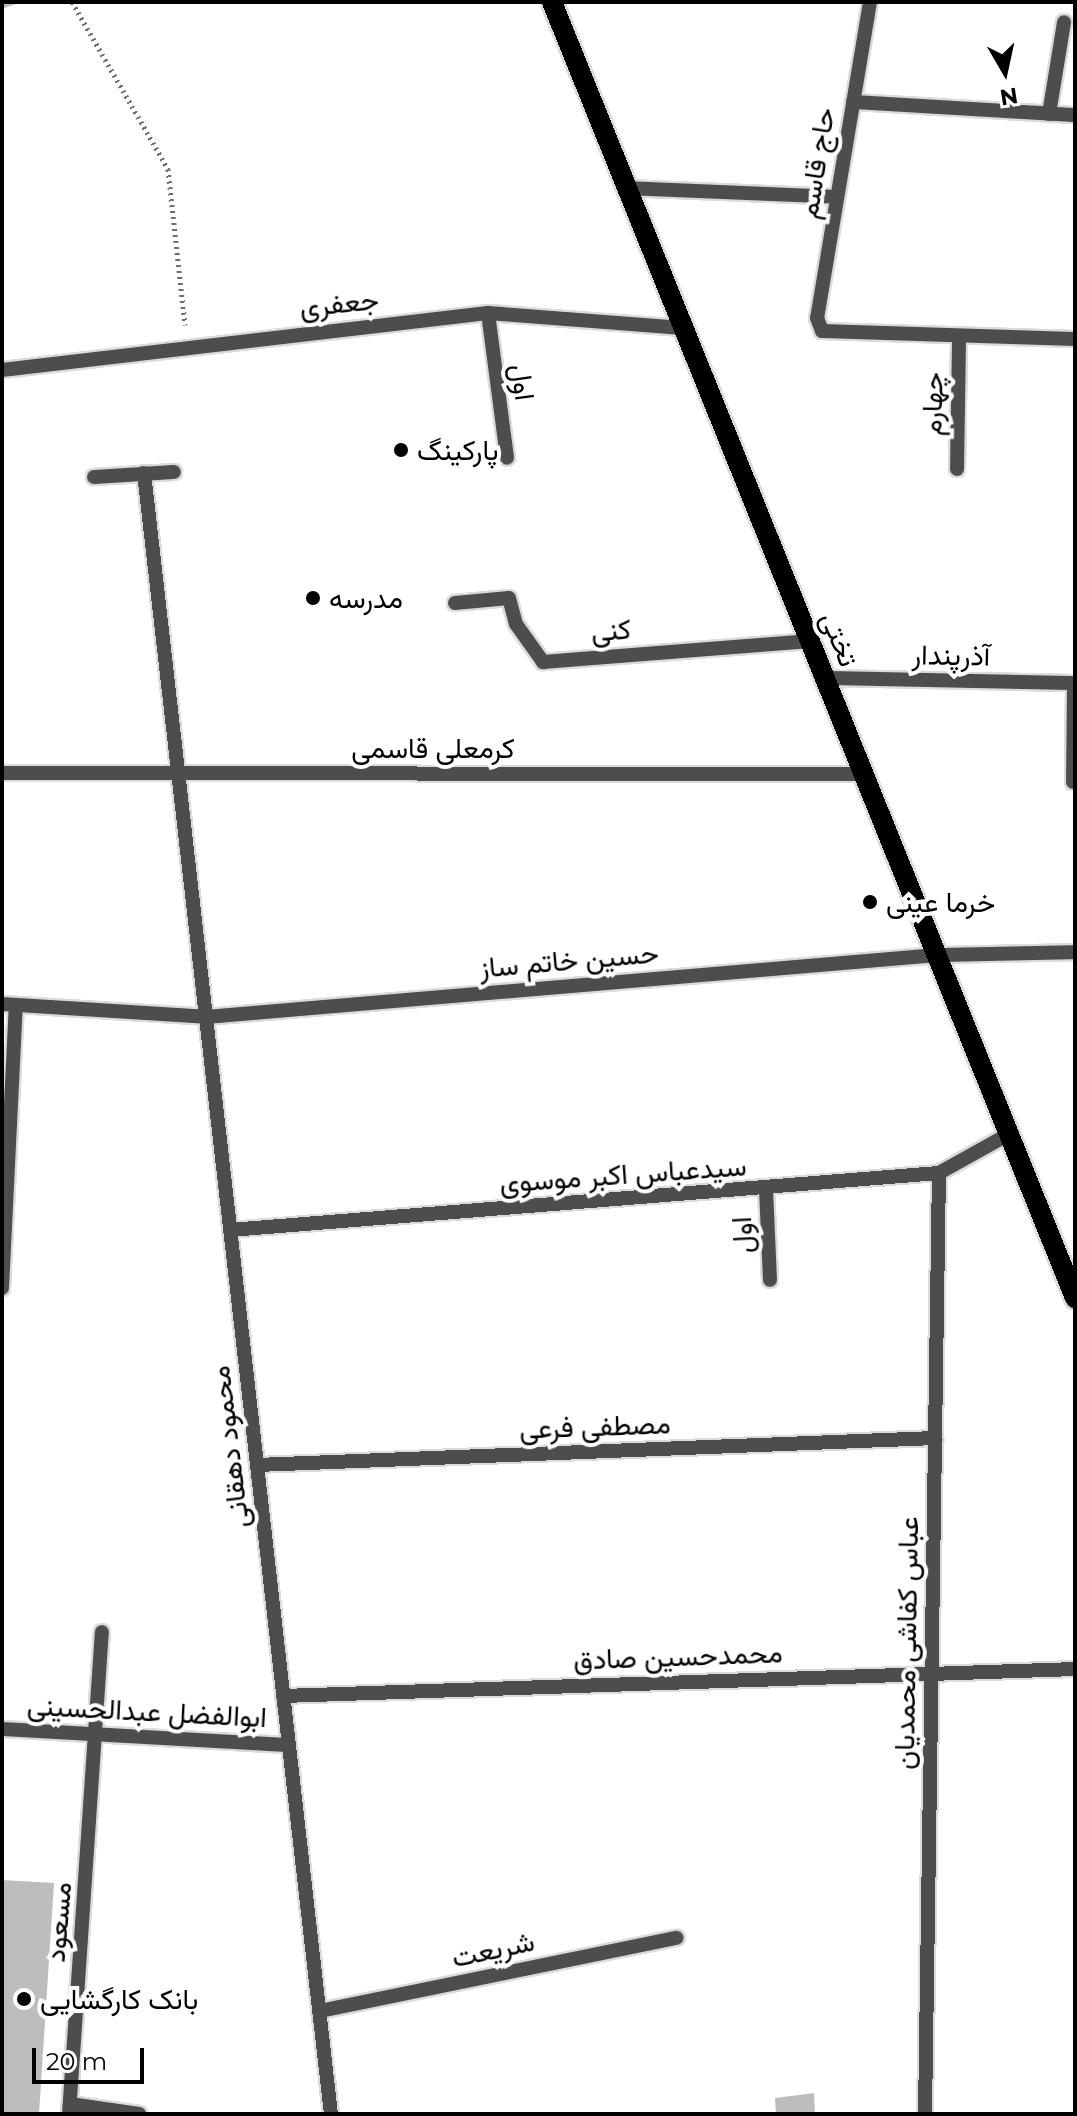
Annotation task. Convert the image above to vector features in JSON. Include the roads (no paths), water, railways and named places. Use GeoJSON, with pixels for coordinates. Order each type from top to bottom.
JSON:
{"type":"FeatureCollection","features":[{"type":"Feature","properties":{"kind":"main road","name":"تختی"},"geometry":{"type":"LineString","coordinates":[[552,2],[1074,1295]]}},
{"type":"Feature","properties":{"kind":"street","name":"حاج قاسم"},"geometry":{"type":"LineString","coordinates":[[870,2],[817,318],[822,331],[959,339]]}},
{"type":"Feature","properties":{"kind":"street"},"geometry":{"type":"LineString","coordinates":[[1049,114],[1064,22]]}},
{"type":"Feature","properties":{"kind":"street"},"geometry":{"type":"LineString","coordinates":[[853,102],[1075,115]]}},
{"type":"Feature","properties":{"kind":"street"},"geometry":{"type":"LineString","coordinates":[[626,188],[837,197]]}},
{"type":"Feature","properties":{"kind":"street","name":"جعفری"},"geometry":{"type":"LineString","coordinates":[[2,370],[488,313],[682,328]]}},
{"type":"Feature","properties":{"kind":"street","name":"اول"},"geometry":{"type":"LineString","coordinates":[[488,313],[507,458]]}},
{"type":"Feature","properties":{"kind":"street"},"geometry":{"type":"LineString","coordinates":[[959,339],[1075,339]]}},
{"type":"Feature","properties":{"kind":"street","name":"چهارم"},"geometry":{"type":"LineString","coordinates":[[957,469],[959,339]]}},
{"type":"Feature","properties":{"kind":"street"},"geometry":{"type":"LineString","coordinates":[[94,477],[174,472]]}},
{"type":"Feature","properties":{"kind":"street"},"geometry":{"type":"LineString","coordinates":[[144,473],[178,773]]}},
{"type":"Feature","properties":{"kind":"street","name":"کنی"},"geometry":{"type":"LineString","coordinates":[[455,603],[509,598],[516,624],[543,662],[810,641]]}},
{"type":"Feature","properties":{"kind":"street","name":"آذرپندار"},"geometry":{"type":"LineString","coordinates":[[826,678],[1074,683]]}},
{"type":"Feature","properties":{"kind":"street"},"geometry":{"type":"LineString","coordinates":[[1073,782],[1074,683]]}},
{"type":"Feature","properties":{"kind":"street","name":"کرمعلی قاسمی"},"geometry":{"type":"LineString","coordinates":[[2,773],[864,774]]}},
{"type":"Feature","properties":{"kind":"street","name":"محمود دهقانی"},"geometry":{"type":"LineString","coordinates":[[178,773],[331,2114]]}},
{"type":"Feature","properties":{"kind":"street","name":"حسین خاتم ساز"},"geometry":{"type":"LineString","coordinates":[[9,1005],[206,1017],[937,955],[1075,952]]}},
{"type":"Feature","properties":{"kind":"street"},"geometry":{"type":"LineString","coordinates":[[2,1288],[9,1005]]}},
{"type":"Feature","properties":{"kind":"street","name":"سیدعباس اکبر موسوی"},"geometry":{"type":"LineString","coordinates":[[230,1230],[939,1173],[1009,1134]]}},
{"type":"Feature","properties":{"kind":"street","name":"عباس کفاشی محمدیان"},"geometry":{"type":"LineString","coordinates":[[925,2114],[939,1173]]}},
{"type":"Feature","properties":{"kind":"street","name":"اول"},"geometry":{"type":"LineString","coordinates":[[766,1189],[770,1280]]}},
{"type":"Feature","properties":{"kind":"street","name":"مصطفی فرعی"},"geometry":{"type":"LineString","coordinates":[[257,1465],[935,1438]]}},
{"type":"Feature","properties":{"kind":"street","name":"مسعود"},"geometry":{"type":"LineString","coordinates":[[70,2109],[99,1734],[102,1632]]}},
{"type":"Feature","properties":{"kind":"street","name":"محمدحسین صادق"},"geometry":{"type":"LineString","coordinates":[[283,1696],[1075,1669]]}},
{"type":"Feature","properties":{"kind":"street","name":"ابوالفضل عبدالحسینی"},"geometry":{"type":"LineString","coordinates":[[2,1729],[289,1745]]}},
{"type":"Feature","properties":{"kind":"street","name":"شریعت"},"geometry":{"type":"LineString","coordinates":[[320,2011],[677,1938]]}},
{"type":"Feature","properties":{"kind":"street"},"geometry":{"type":"LineString","coordinates":[[70,2109],[139,2114]]}},
{"type":"Feature","properties":{"kind":"place","name":"پارکینگ"},"geometry":{"type":"Point","coordinates":[401,450]}},
{"type":"Feature","properties":{"kind":"place","name":"مدرسه"},"geometry":{"type":"Point","coordinates":[313,598]}},
{"type":"Feature","properties":{"kind":"place","name":"خرما عینی"},"geometry":{"type":"Point","coordinates":[870,902]}},
{"type":"Feature","properties":{"kind":"place","name":"بانک کارگشایی"},"geometry":{"type":"Point","coordinates":[24,1999]}}]}
